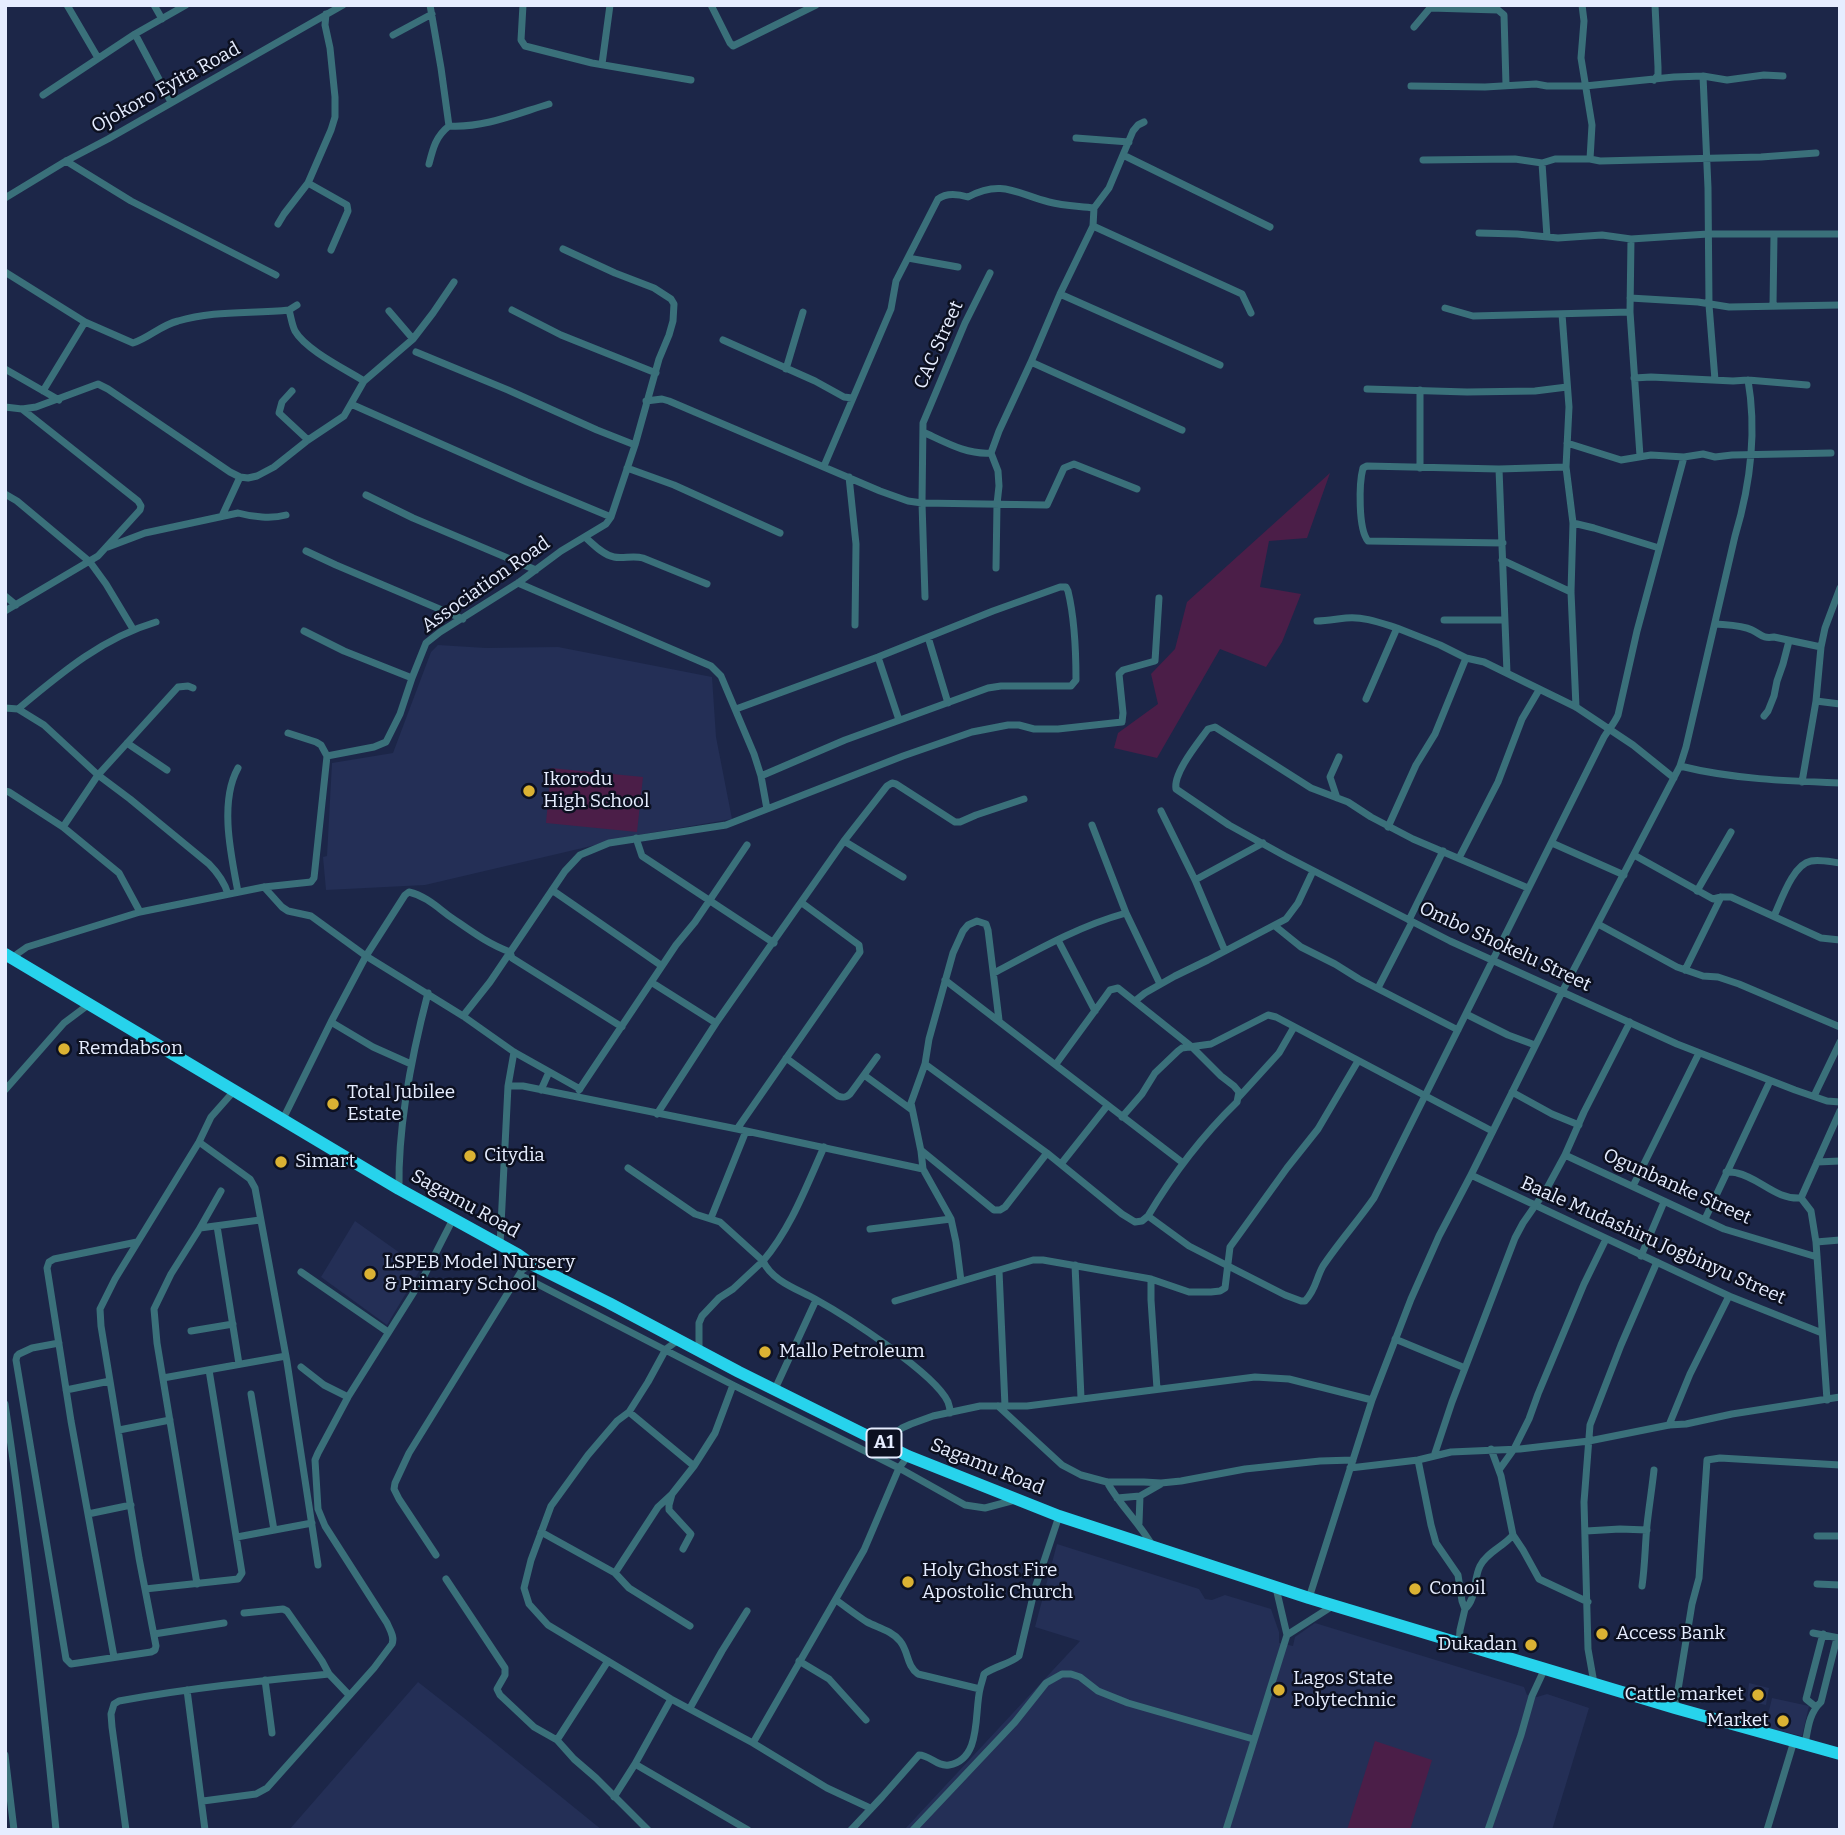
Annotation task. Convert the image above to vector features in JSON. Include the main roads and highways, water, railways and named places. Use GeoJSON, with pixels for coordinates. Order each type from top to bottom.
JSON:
{"type":"FeatureCollection","features":[{"type":"Feature","properties":{"kind":"highway","name":"Sagamu Road"},"geometry":{"type":"LineString","coordinates":[[5,954],[399,1189],[531,1264],[908,1457],[1059,1516],[1276,1588],[1675,1708],[1840,1754]]}},
{"type":"Feature","properties":{"kind":"place","name":"Ikorodu High School"},"geometry":{"type":"Point","coordinates":[529,791]}},
{"type":"Feature","properties":{"kind":"place","name":"Remdabson"},"geometry":{"type":"Point","coordinates":[64,1049]}},
{"type":"Feature","properties":{"kind":"place","name":"Total Jubilee Estate"},"geometry":{"type":"Point","coordinates":[333,1104]}},
{"type":"Feature","properties":{"kind":"place","name":"Citydia"},"geometry":{"type":"Point","coordinates":[470,1156]}},
{"type":"Feature","properties":{"kind":"place","name":"Simart"},"geometry":{"type":"Point","coordinates":[281,1162]}},
{"type":"Feature","properties":{"kind":"place","name":"LSPEB Model Nursery & Primary School"},"geometry":{"type":"Point","coordinates":[370,1274]}},
{"type":"Feature","properties":{"kind":"place","name":"Mallo Petroleum"},"geometry":{"type":"Point","coordinates":[765,1352]}},
{"type":"Feature","properties":{"kind":"place","name":"Holy Ghost Fire Apostolic Church"},"geometry":{"type":"Point","coordinates":[908,1582]}},
{"type":"Feature","properties":{"kind":"place","name":"Conoil"},"geometry":{"type":"Point","coordinates":[1415,1589]}},
{"type":"Feature","properties":{"kind":"place","name":"Access Bank"},"geometry":{"type":"Point","coordinates":[1602,1634]}},
{"type":"Feature","properties":{"kind":"place","name":"Dukadan"},"geometry":{"type":"Point","coordinates":[1531,1645]}},
{"type":"Feature","properties":{"kind":"place","name":"Lagos State Polytechnic"},"geometry":{"type":"Point","coordinates":[1279,1690]}},
{"type":"Feature","properties":{"kind":"place","name":"Cattle market"},"geometry":{"type":"Point","coordinates":[1758,1695]}},
{"type":"Feature","properties":{"kind":"place","name":"Market"},"geometry":{"type":"Point","coordinates":[1783,1721]}}]}
